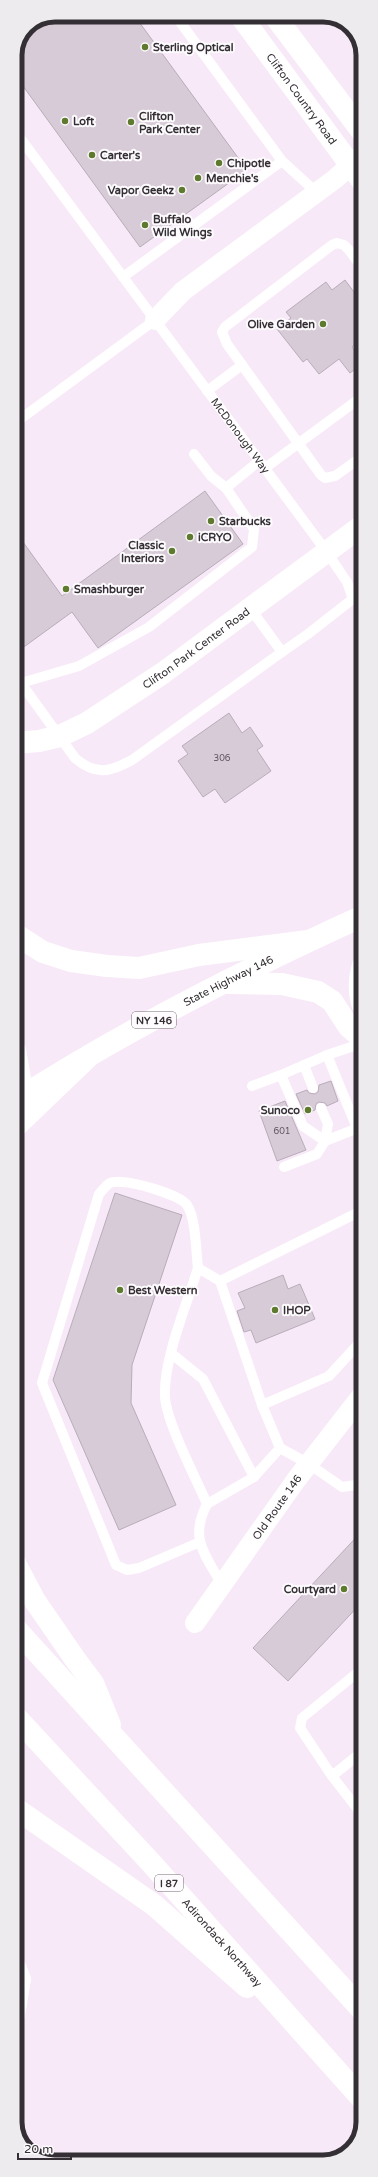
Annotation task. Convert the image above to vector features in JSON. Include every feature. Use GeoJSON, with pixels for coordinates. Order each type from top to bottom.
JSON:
{"type":"FeatureCollection","features":[{"type":"Feature","properties":{"kind":"main road","name":"Clifton Country Road"},"geometry":{"type":"LineString","coordinates":[[245,22],[356,163]]}},
{"type":"Feature","properties":{"kind":"main road"},"geometry":{"type":"LineString","coordinates":[[279,22],[356,124]]}},
{"type":"Feature","properties":{"kind":"main road","name":"Clifton Park Center Road"},"geometry":{"type":"LineString","coordinates":[[22,743],[60,736],[87,723],[163,673],[356,530]]}},
{"type":"Feature","properties":{"kind":"main road","name":"State Highway 146"},"geometry":{"type":"LineString","coordinates":[[22,1097],[87,1058],[222,983],[356,919]]}},
{"type":"Feature","properties":{"kind":"main road"},"geometry":{"type":"LineString","coordinates":[[22,938],[43,952],[71,961],[107,966],[139,968],[199,955],[308,941]]}},
{"type":"Feature","properties":{"kind":"main road"},"geometry":{"type":"LineString","coordinates":[[222,983],[282,984],[318,992],[332,1001],[349,1027],[356,1033]]}},
{"type":"Feature","properties":{"kind":"main road"},"geometry":{"type":"LineString","coordinates":[[22,1120],[87,1058]]}},
{"type":"Feature","properties":{"kind":"main road"},"geometry":{"type":"LineString","coordinates":[[22,1576],[36,1601],[93,1683],[115,1738]]}},
{"type":"Feature","properties":{"kind":"main road"},"geometry":{"type":"LineString","coordinates":[[22,1636],[356,2003]]}},
{"type":"Feature","properties":{"kind":"main road","name":"Adirondack Northway"},"geometry":{"type":"LineString","coordinates":[[22,1724],[356,2092]]}},
{"type":"Feature","properties":{"kind":"main road"},"geometry":{"type":"LineString","coordinates":[[22,1813],[154,1905],[321,2052]]}},
{"type":"Feature","properties":{"kind":"street"},"geometry":{"type":"LineString","coordinates":[[155,320],[183,291],[316,192],[356,169]]}},
{"type":"Feature","properties":{"kind":"street","name":"Old Route 146"},"geometry":{"type":"LineString","coordinates":[[195,1623],[309,1464],[356,1403]]}},
{"type":"Feature","properties":{"kind":"lane"},"geometry":{"type":"LineString","coordinates":[[180,22],[282,160],[316,192]]}},
{"type":"Feature","properties":{"kind":"lane","name":"McDonough Way"},"geometry":{"type":"LineString","coordinates":[[22,140],[326,551],[347,582],[353,599]]}},
{"type":"Feature","properties":{"kind":"lane"},"geometry":{"type":"LineString","coordinates":[[123,277],[282,160]]}},
{"type":"Feature","properties":{"kind":"lane"},"geometry":{"type":"LineString","coordinates":[[356,260],[344,245],[337,243],[225,326],[222,332],[223,337],[242,365],[297,444],[321,475],[325,478],[335,476],[356,461]]}},
{"type":"Feature","properties":{"kind":"lane"},"geometry":{"type":"LineString","coordinates":[[22,418],[155,320]]}},
{"type":"Feature","properties":{"kind":"lane"},"geometry":{"type":"LineString","coordinates":[[208,391],[242,365]]}},
{"type":"Feature","properties":{"kind":"lane"},"geometry":{"type":"LineString","coordinates":[[226,488],[262,464],[297,444],[356,401]]}},
{"type":"Feature","properties":{"kind":"lane"},"geometry":{"type":"LineString","coordinates":[[22,678],[79,666],[149,627],[252,547],[254,529],[226,488],[211,476],[194,454]]}},
{"type":"Feature","properties":{"kind":"lane"},"geometry":{"type":"LineString","coordinates":[[22,684],[75,758],[87,768],[103,771],[117,768],[132,760],[308,634],[356,597]]}},
{"type":"Feature","properties":{"kind":"lane"},"geometry":{"type":"LineString","coordinates":[[250,608],[282,652]]}},
{"type":"Feature","properties":{"kind":"lane"},"geometry":{"type":"LineString","coordinates":[[252,1086],[327,1055],[356,1045]]}},
{"type":"Feature","properties":{"kind":"lane"},"geometry":{"type":"LineString","coordinates":[[327,1055],[356,1118]]}},
{"type":"Feature","properties":{"kind":"lane"},"geometry":{"type":"LineString","coordinates":[[304,1065],[313,1088]]}},
{"type":"Feature","properties":{"kind":"lane"},"geometry":{"type":"LineString","coordinates":[[281,1075],[303,1126],[326,1141]]}},
{"type":"Feature","properties":{"kind":"lane"},"geometry":{"type":"LineString","coordinates":[[284,1167],[317,1154],[326,1141],[328,1124],[321,1108]]}},
{"type":"Feature","properties":{"kind":"lane"},"geometry":{"type":"LineString","coordinates":[[326,1141],[356,1129]]}},
{"type":"Feature","properties":{"kind":"lane"},"geometry":{"type":"LineString","coordinates":[[200,1542],[139,1568],[127,1570],[116,1565],[42,1384],[99,1194],[110,1183],[123,1180],[177,1197],[187,1204],[192,1214],[198,1268],[172,1354],[166,1382],[165,1398],[176,1433],[207,1504]]}},
{"type":"Feature","properties":{"kind":"lane"},"geometry":{"type":"LineString","coordinates":[[220,1281],[356,1213]]}},
{"type":"Feature","properties":{"kind":"lane"},"geometry":{"type":"LineString","coordinates":[[198,1268],[220,1281],[262,1404],[280,1448],[309,1464],[342,1487],[356,1485]]}},
{"type":"Feature","properties":{"kind":"lane"},"geometry":{"type":"LineString","coordinates":[[262,1404],[328,1376],[356,1346]]}},
{"type":"Feature","properties":{"kind":"lane"},"geometry":{"type":"LineString","coordinates":[[172,1354],[202,1379],[254,1477]]}},
{"type":"Feature","properties":{"kind":"lane"},"geometry":{"type":"LineString","coordinates":[[222,1585],[200,1542],[198,1529],[201,1516],[207,1504],[254,1477],[280,1448]]}},
{"type":"Feature","properties":{"kind":"lane"},"geometry":{"type":"LineString","coordinates":[[356,1674],[302,1718],[300,1728],[332,1776],[356,1807]]}},
{"type":"Feature","properties":{"kind":"lane"},"geometry":{"type":"LineString","coordinates":[[332,1776],[356,1757]]}},
{"type":"Feature","properties":{"kind":"building","name":"Clifton Park Center"},"geometry":{"type":"Polygon","coordinates":[[[55,22],[139,22],[247,170],[140,247],[22,85],[22,55],[25,43],[32,32],[43,25],[55,22]]]}},
{"type":"Feature","properties":{"kind":"building","name":"Olive Garden"},"geometry":{"type":"Polygon","coordinates":[[[345,280],[356,295],[356,344],[352,347],[356,353],[356,368],[350,373],[339,359],[319,374],[307,359],[303,362],[277,329],[291,318],[286,312],[326,282],[332,290],[345,280]]]}},
{"type":"Feature","properties":{"kind":"building"},"geometry":{"type":"Polygon","coordinates":[[[205,491],[243,544],[98,648],[72,612],[22,648],[22,541],[62,596],[205,491]]]}},
{"type":"Feature","properties":{"kind":"building"},"geometry":{"type":"Polygon","coordinates":[[[229,713],[242,733],[250,727],[263,746],[257,750],[271,771],[225,803],[215,789],[203,797],[178,761],[188,754],[182,746],[229,713]]]}},
{"type":"Feature","properties":{"kind":"building"},"geometry":{"type":"Polygon","coordinates":[[[331,1081],[338,1101],[327,1106],[325,1103],[319,1102],[316,1104],[315,1110],[305,1114],[296,1094],[307,1090],[309,1093],[315,1094],[318,1092],[319,1085],[331,1081]]]}},
{"type":"Feature","properties":{"kind":"building"},"geometry":{"type":"Polygon","coordinates":[[[285,1101],[306,1150],[277,1161],[259,1111],[285,1101]]]}},
{"type":"Feature","properties":{"kind":"building","name":"Best Western"},"geometry":{"type":"Polygon","coordinates":[[[115,1193],[182,1215],[132,1365],[131,1403],[176,1505],[119,1530],[53,1380],[115,1193]]]}},
{"type":"Feature","properties":{"kind":"building","name":"IHOP"},"geometry":{"type":"Polygon","coordinates":[[[283,1275],[288,1289],[300,1284],[315,1319],[256,1343],[251,1330],[244,1332],[237,1311],[245,1308],[238,1293],[283,1275]]]}},
{"type":"Feature","properties":{"kind":"building"},"geometry":{"type":"Polygon","coordinates":[[[356,1538],[356,1608],[288,1681],[253,1648],[356,1538]]]}},
{"type":"Feature","properties":{"kind":"place","name":"Sterling Optical"},"geometry":{"type":"Point","coordinates":[145,47]}},
{"type":"Feature","properties":{"kind":"place","name":"Loft"},"geometry":{"type":"Point","coordinates":[65,121]}},
{"type":"Feature","properties":{"kind":"place","name":"Clifton Park Center"},"geometry":{"type":"Point","coordinates":[131,122]}},
{"type":"Feature","properties":{"kind":"place","name":"Carter's"},"geometry":{"type":"Point","coordinates":[92,155]}},
{"type":"Feature","properties":{"kind":"place","name":"Chipotle"},"geometry":{"type":"Point","coordinates":[219,163]}},
{"type":"Feature","properties":{"kind":"place","name":"Menchie's"},"geometry":{"type":"Point","coordinates":[198,178]}},
{"type":"Feature","properties":{"kind":"place","name":"Vapor Geekz"},"geometry":{"type":"Point","coordinates":[182,190]}},
{"type":"Feature","properties":{"kind":"place","name":"Buffalo Wild Wings"},"geometry":{"type":"Point","coordinates":[145,225]}},
{"type":"Feature","properties":{"kind":"place","name":"Olive Garden"},"geometry":{"type":"Point","coordinates":[323,324]}},
{"type":"Feature","properties":{"kind":"place","name":"Starbucks"},"geometry":{"type":"Point","coordinates":[211,521]}},
{"type":"Feature","properties":{"kind":"place","name":"iCRYO"},"geometry":{"type":"Point","coordinates":[190,537]}},
{"type":"Feature","properties":{"kind":"place","name":"Classic Interiors"},"geometry":{"type":"Point","coordinates":[172,551]}},
{"type":"Feature","properties":{"kind":"place","name":"Smashburger"},"geometry":{"type":"Point","coordinates":[66,589]}},
{"type":"Feature","properties":{"kind":"place","name":"Sunoco"},"geometry":{"type":"Point","coordinates":[308,1110]}},
{"type":"Feature","properties":{"kind":"place","name":"Best Western"},"geometry":{"type":"Point","coordinates":[120,1290]}},
{"type":"Feature","properties":{"kind":"place","name":"IHOP"},"geometry":{"type":"Point","coordinates":[275,1310]}},
{"type":"Feature","properties":{"kind":"place","name":"Courtyard"},"geometry":{"type":"Point","coordinates":[344,1589]}}]}
